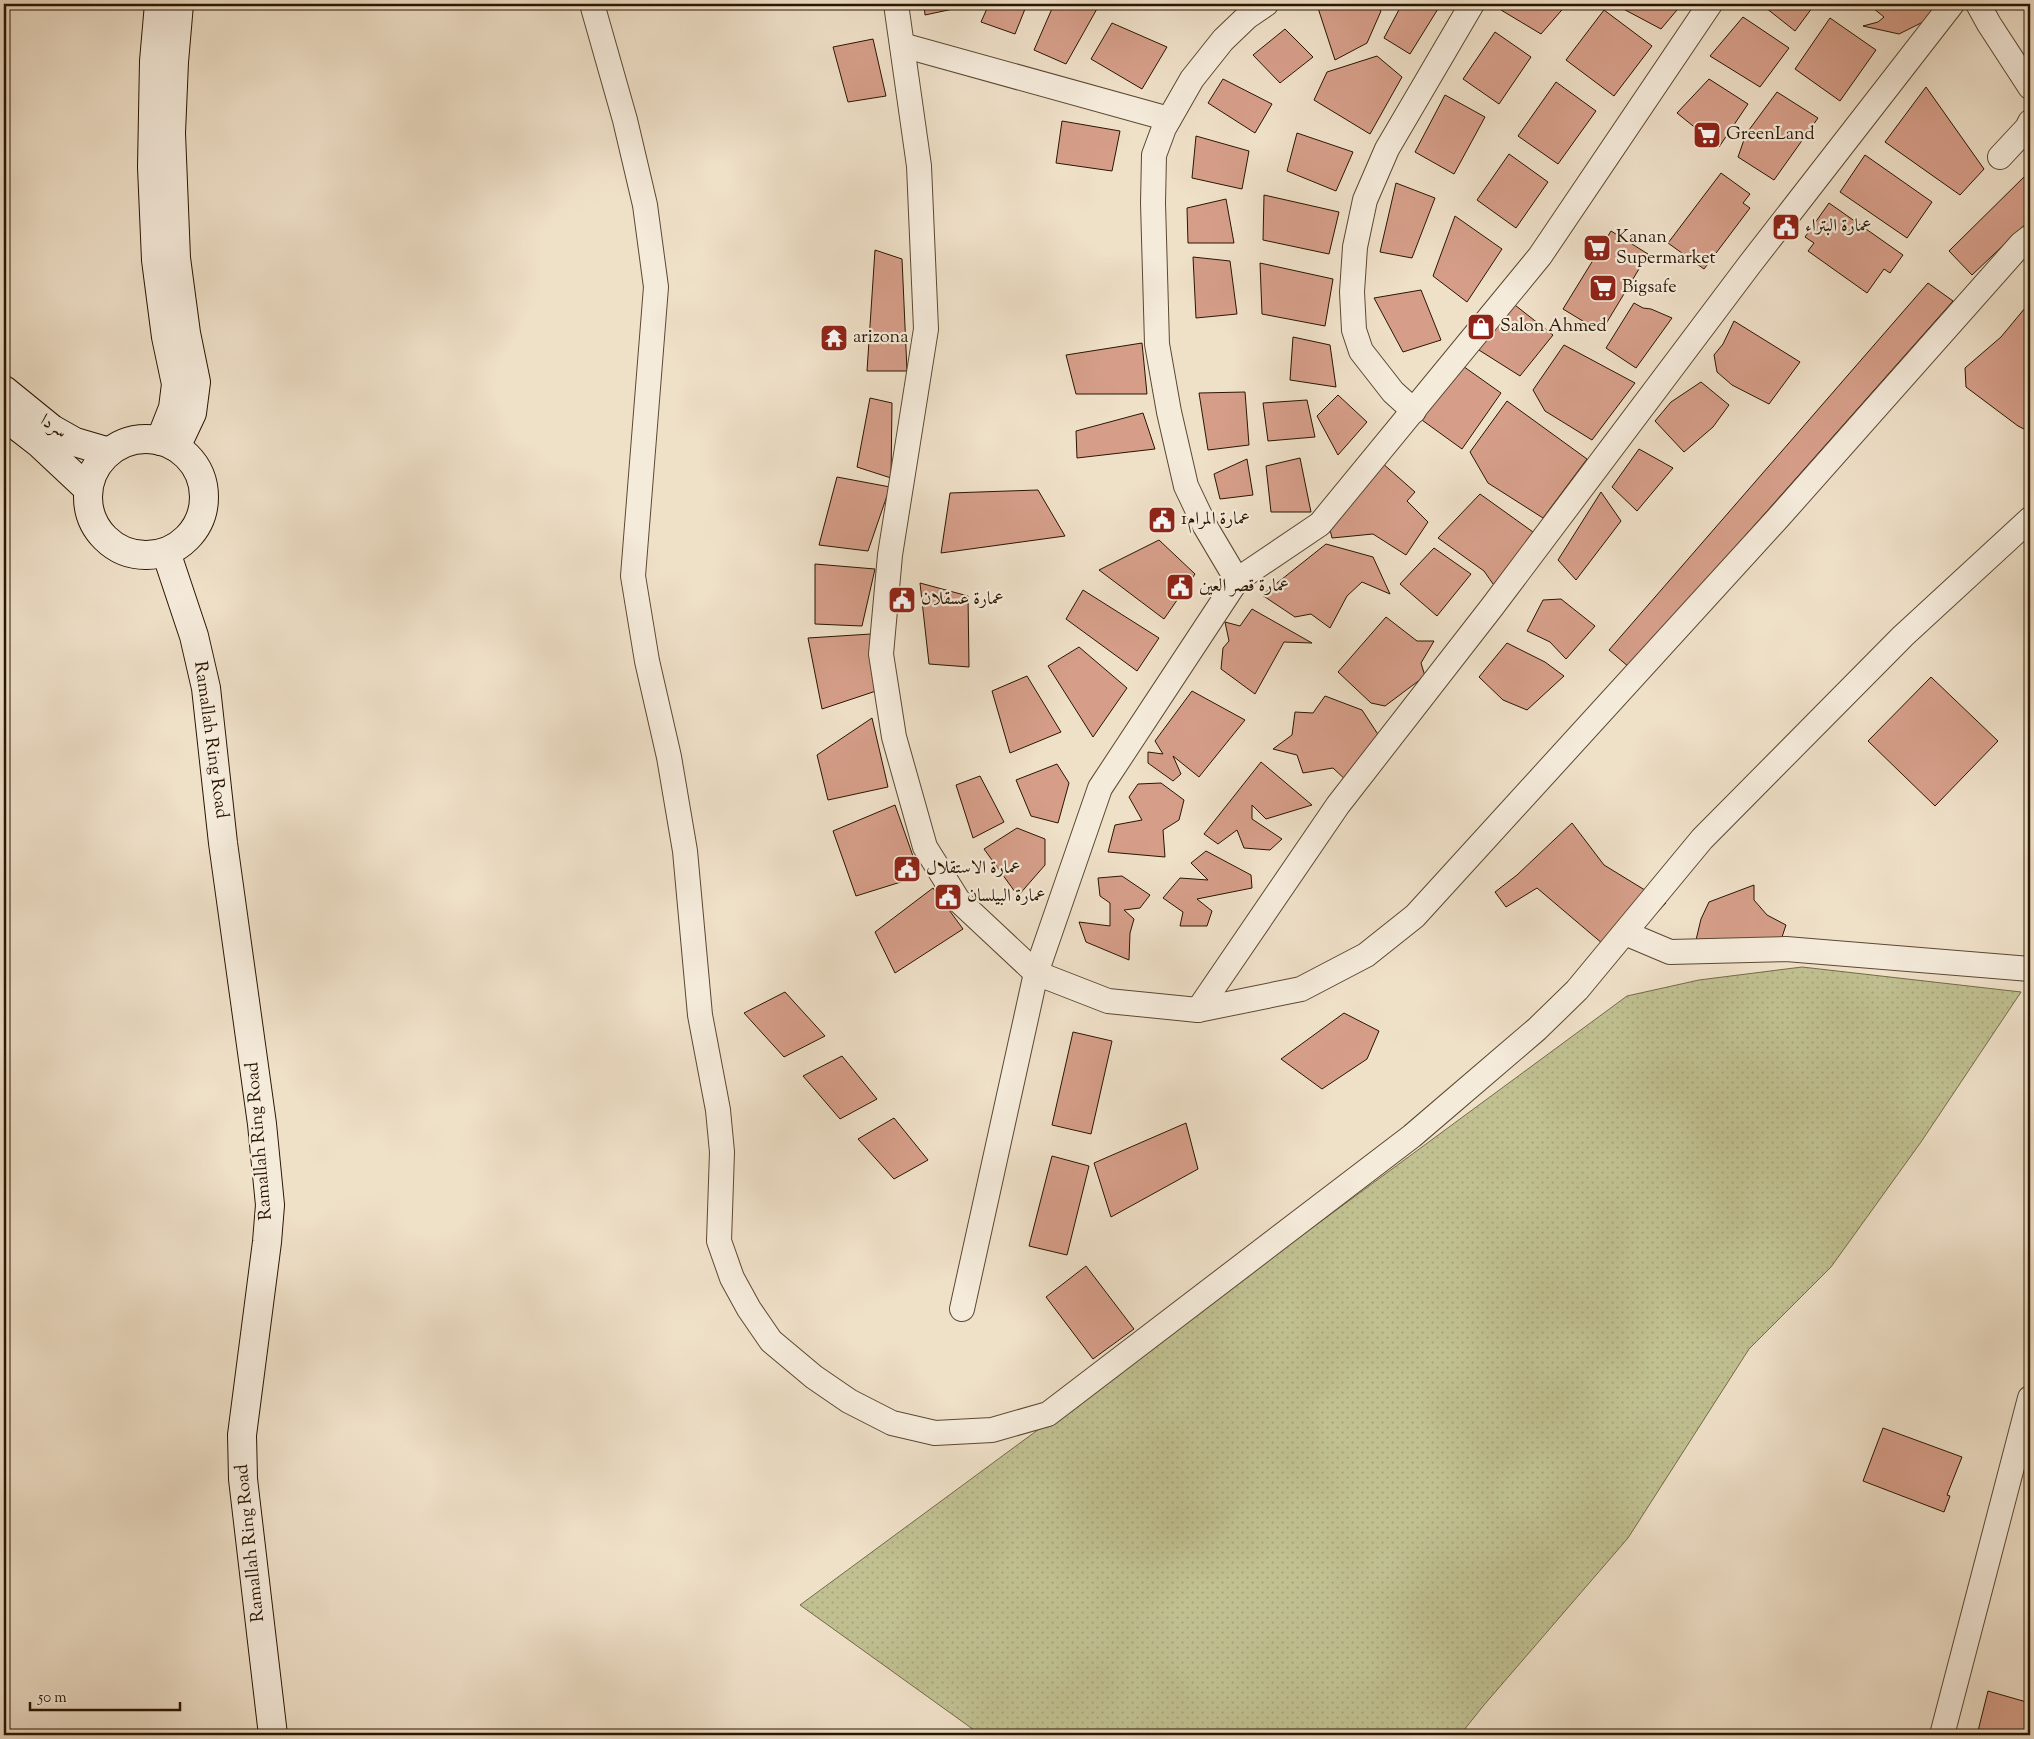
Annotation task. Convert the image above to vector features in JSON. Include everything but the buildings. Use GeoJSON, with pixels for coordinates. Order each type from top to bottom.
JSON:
{"type":"FeatureCollection","features":[{"type":"Feature","properties":{"kind":"street"},"geometry":{"type":"LineString","coordinates":[[159,4],[151,133],[156,260],[166,337],[176,384],[168,444]]}},
{"type":"Feature","properties":{"kind":"street"},"geometry":{"type":"LineString","coordinates":[[168,444],[192,413],[196,398],[196,382],[186,333],[176,258],[171,134],[179,4]]}},
{"type":"Feature","properties":{"kind":"street"},"geometry":{"type":"LineString","coordinates":[[592,4],[625,120],[643,196],[656,287],[633,576],[647,661],[669,757],[685,851],[700,1015],[718,1110],[722,1152],[719,1242],[732,1278],[749,1309],[771,1341],[814,1377],[849,1402],[892,1423],[935,1433],[992,1430],[1048,1414],[1412,1136],[1537,1029],[1577,990],[1702,839],[1903,636],[2030,520]]}},
{"type":"Feature","properties":{"kind":"street"},"geometry":{"type":"LineString","coordinates":[[896,4],[919,166],[926,330],[890,555],[881,654],[894,737],[925,847],[958,900],[1036,973],[1108,1001],[1198,1010],[1301,989],[1366,955],[1415,916],[1778,518],[2021,244],[2030,237]]}},
{"type":"Feature","properties":{"kind":"street"},"geometry":{"type":"LineString","coordinates":[[1237,580],[1205,526],[1186,486],[1169,412],[1157,344],[1153,203],[1154,155],[1169,119],[1192,79],[1223,40],[1248,17],[1266,4]]}},
{"type":"Feature","properties":{"kind":"street"},"geometry":{"type":"LineString","coordinates":[[1414,410],[1393,392],[1361,351],[1354,330],[1352,292],[1355,247],[1364,200],[1387,149],[1472,4]]}},
{"type":"Feature","properties":{"kind":"street"},"geometry":{"type":"LineString","coordinates":[[962,1309],[1036,973],[1100,788],[1237,580],[1320,524],[1540,256],[1710,4]]}},
{"type":"Feature","properties":{"kind":"street"},"geometry":{"type":"LineString","coordinates":[[1198,1010],[1338,805],[1492,607],[1750,264],[1952,4]]}},
{"type":"Feature","properties":{"kind":"street"},"geometry":{"type":"LineString","coordinates":[[1978,4],[2030,87]]}},
{"type":"Feature","properties":{"kind":"street"},"geometry":{"type":"LineString","coordinates":[[902,45],[1169,119]]}},
{"type":"Feature","properties":{"kind":"street"},"geometry":{"type":"LineString","coordinates":[[2000,157],[2027,128],[2030,122]]}},
{"type":"Feature","properties":{"kind":"street","name":"سردا"},"geometry":{"type":"LineString","coordinates":[[4,390],[52,430],[75,442],[109,452]]}},
{"type":"Feature","properties":{"kind":"street","name":"سردا"},"geometry":{"type":"LineString","coordinates":[[4,416],[40,444],[88,489]]}},
{"type":"Feature","properties":{"kind":"street"},"geometry":{"type":"LineString","coordinates":[[149,439],[168,444],[192,461],[198,471],[202,481],[204,503],[200,519],[185,542],[166,552],[145,556],[134,555],[114,546],[98,531],[93,522],[87,500],[94,469],[109,452],[128,442],[149,439]]}},
{"type":"Feature","properties":{"kind":"street","name":"Ramallah Ring Road"},"geometry":{"type":"LineString","coordinates":[[166,552],[194,636],[206,688],[223,843],[262,1124],[270,1205],[242,1435],[243,1479],[273,1735]]}},
{"type":"Feature","properties":{"kind":"street"},"geometry":{"type":"LineString","coordinates":[[1625,933],[1670,952],[1786,949],[2030,970]]}},
{"type":"Feature","properties":{"kind":"street"},"geometry":{"type":"LineString","coordinates":[[1942,1735],[2030,1398]]}},
{"type":"Feature","properties":{"kind":"green space"},"geometry":{"type":"Polygon","coordinates":[[[1802,967],[2021,992],[1921,1142],[1831,1267],[1749,1349],[1628,1538],[1460,1735],[981,1735],[800,1605],[1627,996],[1699,980],[1802,967]]]}},
{"type":"Feature","properties":{"kind":"place","name":"GreenLand"},"geometry":{"type":"Point","coordinates":[1707,135]}},
{"type":"Feature","properties":{"kind":"place","name":"عمارة البتراء"},"geometry":{"type":"Point","coordinates":[1786,227]}},
{"type":"Feature","properties":{"kind":"place","name":"Kanan Supermarket"},"geometry":{"type":"Point","coordinates":[1597,248]}},
{"type":"Feature","properties":{"kind":"place","name":"Bigsafe"},"geometry":{"type":"Point","coordinates":[1603,288]}},
{"type":"Feature","properties":{"kind":"place","name":"Salon Ahmed"},"geometry":{"type":"Point","coordinates":[1481,327]}},
{"type":"Feature","properties":{"kind":"place","name":"arizona"},"geometry":{"type":"Point","coordinates":[834,338]}},
{"type":"Feature","properties":{"kind":"place","name":"عمارة المرام1"},"geometry":{"type":"Point","coordinates":[1162,520]}},
{"type":"Feature","properties":{"kind":"place","name":"عمارة قصر العين"},"geometry":{"type":"Point","coordinates":[1180,587]}},
{"type":"Feature","properties":{"kind":"place","name":"عمارة عسقلان"},"geometry":{"type":"Point","coordinates":[902,600]}},
{"type":"Feature","properties":{"kind":"place","name":"عمارة الاستقلال"},"geometry":{"type":"Point","coordinates":[907,869]}},
{"type":"Feature","properties":{"kind":"place","name":"عمارة البيلسان"},"geometry":{"type":"Point","coordinates":[948,897]}}]}
